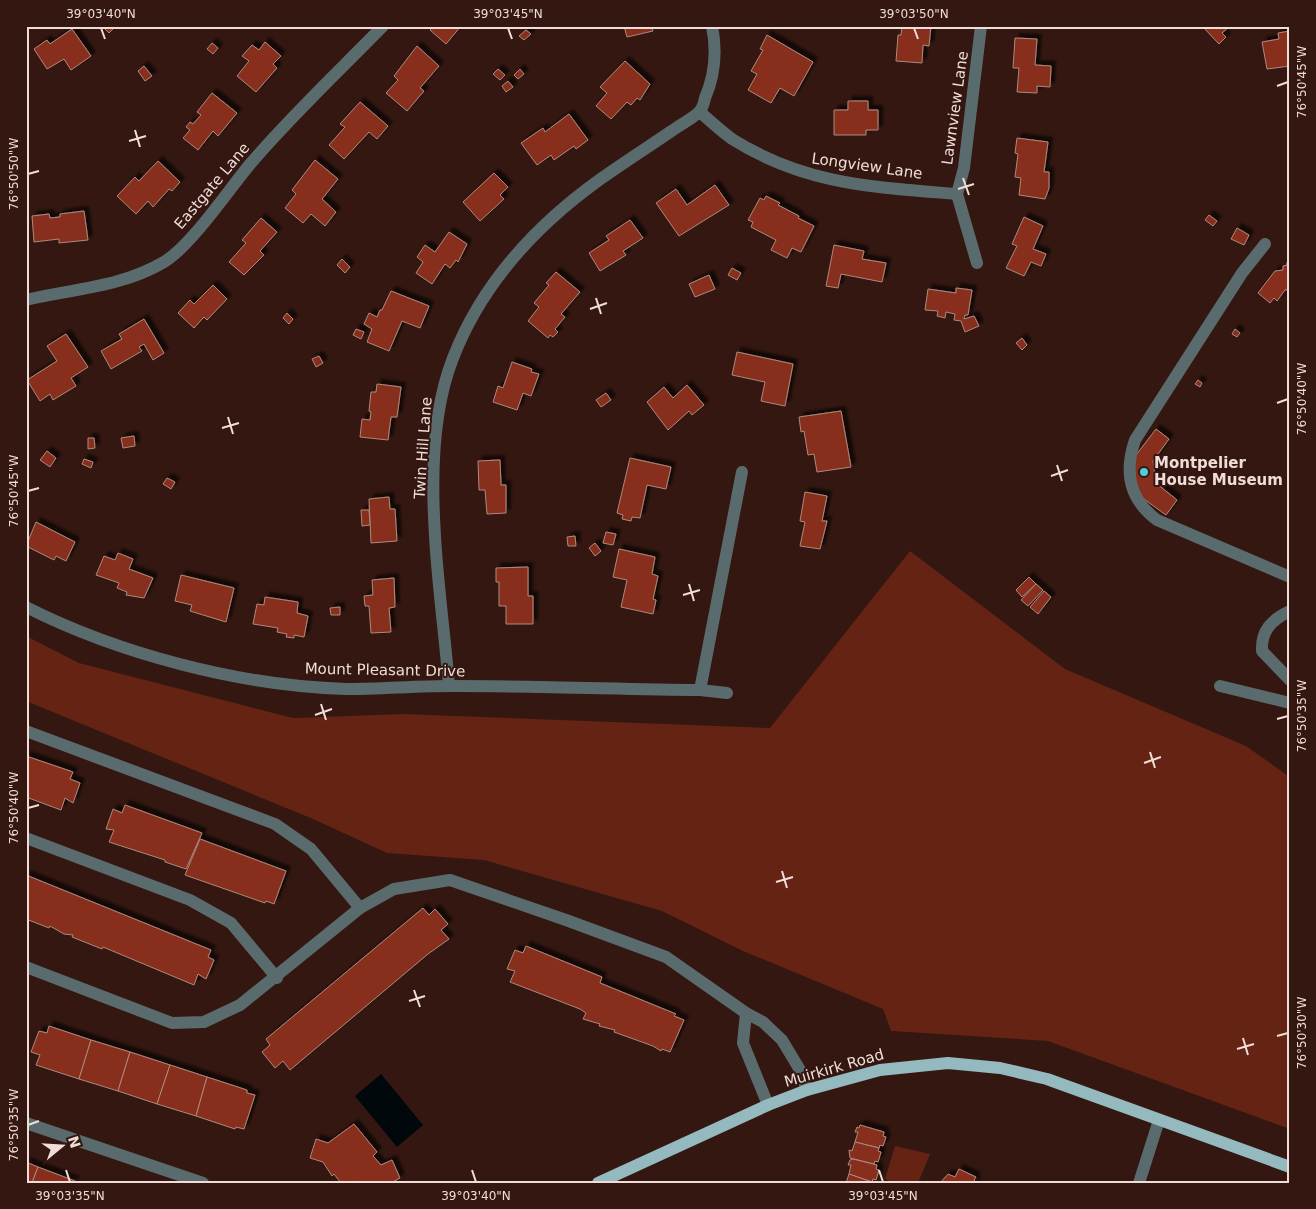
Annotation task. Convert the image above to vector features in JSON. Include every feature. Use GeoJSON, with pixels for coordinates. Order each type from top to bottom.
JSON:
{"type":"FeatureCollection","features":[{"type":"Feature","properties":{"kind":"main road","name":"Muirkirk Road"},"geometry":{"type":"LineString","coordinates":[[598,1183],[768,1105],[808,1090],[880,1070],[948,1063],[1000,1068],[1047,1079],[1290,1167]]}},
{"type":"Feature","properties":{"kind":"street","name":"Eastgate Lane"},"geometry":{"type":"LineString","coordinates":[[26,300],[100,286],[135,276],[166,261],[186,242],[253,161],[383,26]]}},
{"type":"Feature","properties":{"kind":"street"},"geometry":{"type":"LineString","coordinates":[[700,112],[712,82],[715,61],[712,26]]}},
{"type":"Feature","properties":{"kind":"street","name":"Lawnview Lane"},"geometry":{"type":"LineString","coordinates":[[957,194],[964,168],[982,26]]}},
{"type":"Feature","properties":{"kind":"street","name":"Longview Lane"},"geometry":{"type":"LineString","coordinates":[[700,112],[731,138],[766,157],[804,174],[872,186],[957,194]]}},
{"type":"Feature","properties":{"kind":"street","name":"Twin Hill Lane"},"geometry":{"type":"LineString","coordinates":[[449,686],[435,535],[434,476],[438,426],[445,384],[464,332],[495,280],[543,225],[612,171],[700,112]]}},
{"type":"Feature","properties":{"kind":"street"},"geometry":{"type":"LineString","coordinates":[[957,194],[977,263]]}},
{"type":"Feature","properties":{"kind":"street"},"geometry":{"type":"LineString","coordinates":[[1265,244],[1246,267],[1135,440],[1129,463],[1129,479],[1139,504],[1157,520],[1290,577]]}},
{"type":"Feature","properties":{"kind":"street"},"geometry":{"type":"LineString","coordinates":[[700,690],[742,472]]}},
{"type":"Feature","properties":{"kind":"street","name":"Mount Pleasant Drive"},"geometry":{"type":"LineString","coordinates":[[26,607],[47,617],[147,654],[280,684],[344,689],[449,686],[700,690],[727,693]]}},
{"type":"Feature","properties":{"kind":"street"},"geometry":{"type":"LineString","coordinates":[[1290,611],[1271,624],[1262,637],[1262,651],[1290,680]]}},
{"type":"Feature","properties":{"kind":"street"},"geometry":{"type":"LineString","coordinates":[[1220,686],[1290,703]]}},
{"type":"Feature","properties":{"kind":"street"},"geometry":{"type":"LineString","coordinates":[[26,731],[275,824],[312,849],[360,908]]}},
{"type":"Feature","properties":{"kind":"street"},"geometry":{"type":"LineString","coordinates":[[26,838],[190,900],[231,923],[276,978]]}},
{"type":"Feature","properties":{"kind":"street"},"geometry":{"type":"LineString","coordinates":[[26,967],[172,1023],[204,1022],[216,1018],[240,1005],[276,978],[360,908],[394,889],[450,880],[666,957],[746,1013],[763,1022],[782,1040],[800,1070],[808,1090]]}},
{"type":"Feature","properties":{"kind":"street"},"geometry":{"type":"LineString","coordinates":[[746,1013],[743,1043],[768,1105]]}},
{"type":"Feature","properties":{"kind":"street"},"geometry":{"type":"LineString","coordinates":[[1139,1183],[1158,1120]]}},
{"type":"Feature","properties":{"kind":"street"},"geometry":{"type":"LineString","coordinates":[[26,1123],[203,1183]]}},
{"type":"Feature","properties":{"kind":"shaded area"},"geometry":{"type":"Polygon","coordinates":[[[910,551],[1065,669],[1246,746],[1290,777],[1290,1129],[1048,1041],[891,1031],[883,1009],[743,951],[662,911],[484,860],[387,853],[313,819],[26,701],[26,636],[79,663],[293,718],[404,714],[770,728],[910,551]]]}},
{"type":"Feature","properties":{"kind":"shaded area"},"geometry":{"type":"Polygon","coordinates":[[[381,1074],[423,1125],[397,1147],[355,1096],[381,1074]]]}},
{"type":"Feature","properties":{"kind":"shaded area"},"geometry":{"type":"Polygon","coordinates":[[[895,1146],[930,1154],[918,1183],[894,1183],[885,1179],[895,1146]]]}},
{"type":"Feature","properties":{"kind":"building"},"geometry":{"type":"Polygon","coordinates":[[[102,26],[116,26],[109,33],[102,26]]]}},
{"type":"Feature","properties":{"kind":"building"},"geometry":{"type":"Polygon","coordinates":[[[434,26],[461,26],[446,44],[430,30],[434,26]]]}},
{"type":"Feature","properties":{"kind":"building"},"geometry":{"type":"Polygon","coordinates":[[[624,26],[651,26],[653,31],[627,37],[624,26]]]}},
{"type":"Feature","properties":{"kind":"building"},"geometry":{"type":"Polygon","coordinates":[[[902,26],[931,26],[929,46],[923,45],[922,63],[896,61],[898,35],[901,35],[902,26]]]}},
{"type":"Feature","properties":{"kind":"building"},"geometry":{"type":"Polygon","coordinates":[[[1202,26],[1230,26],[1222,33],[1226,37],[1219,44],[1202,26]]]}},
{"type":"Feature","properties":{"kind":"building"},"geometry":{"type":"Polygon","coordinates":[[[72,29],[91,56],[71,70],[64,59],[47,69],[34,49],[47,40],[50,44],[72,29]]]}},
{"type":"Feature","properties":{"kind":"building"},"geometry":{"type":"Polygon","coordinates":[[[526,30],[531,34],[524,40],[519,36],[526,30]]]}},
{"type":"Feature","properties":{"kind":"building"},"geometry":{"type":"Polygon","coordinates":[[[1290,31],[1290,66],[1267,69],[1262,42],[1279,39],[1278,33],[1290,31]]]}},
{"type":"Feature","properties":{"kind":"building"},"geometry":{"type":"Polygon","coordinates":[[[767,35],[813,62],[794,96],[780,88],[771,103],[748,90],[757,74],[751,71],[763,50],[760,49],[767,35]]]}},
{"type":"Feature","properties":{"kind":"building"},"geometry":{"type":"Polygon","coordinates":[[[1015,38],[1037,39],[1035,65],[1051,66],[1050,87],[1037,86],[1037,93],[1017,92],[1019,68],[1013,68],[1015,38]]]}},
{"type":"Feature","properties":{"kind":"building"},"geometry":{"type":"Polygon","coordinates":[[[265,42],[281,56],[273,64],[277,68],[256,92],[237,76],[249,61],[242,56],[252,45],[259,50],[265,42]]]}},
{"type":"Feature","properties":{"kind":"building"},"geometry":{"type":"Polygon","coordinates":[[[212,43],[218,48],[213,54],[207,49],[212,43]]]}},
{"type":"Feature","properties":{"kind":"building"},"geometry":{"type":"Polygon","coordinates":[[[417,46],[439,66],[420,88],[424,91],[407,111],[386,93],[398,80],[394,76],[417,46]]]}},
{"type":"Feature","properties":{"kind":"building"},"geometry":{"type":"Polygon","coordinates":[[[625,61],[650,84],[640,100],[637,98],[631,105],[627,102],[611,119],[596,106],[607,93],[600,87],[625,61]]]}},
{"type":"Feature","properties":{"kind":"building"},"geometry":{"type":"Polygon","coordinates":[[[144,66],[152,76],[145,81],[138,71],[144,66]]]}},
{"type":"Feature","properties":{"kind":"building"},"geometry":{"type":"Polygon","coordinates":[[[498,69],[505,75],[500,80],[493,74],[498,69]]]}},
{"type":"Feature","properties":{"kind":"building"},"geometry":{"type":"Polygon","coordinates":[[[520,69],[524,74],[518,79],[514,75],[520,69]]]}},
{"type":"Feature","properties":{"kind":"building"},"geometry":{"type":"Polygon","coordinates":[[[508,81],[513,87],[506,92],[502,86],[508,81]]]}},
{"type":"Feature","properties":{"kind":"building"},"geometry":{"type":"Polygon","coordinates":[[[212,93],[237,113],[218,136],[213,131],[198,150],[183,138],[190,130],[186,127],[190,122],[193,124],[201,115],[197,112],[212,93]]]}},
{"type":"Feature","properties":{"kind":"building"},"geometry":{"type":"Polygon","coordinates":[[[848,101],[868,101],[868,110],[878,110],[878,130],[866,130],[866,135],[834,135],[834,110],[848,110],[848,101]]]}},
{"type":"Feature","properties":{"kind":"building"},"geometry":{"type":"Polygon","coordinates":[[[360,102],[388,126],[377,139],[369,132],[344,159],[329,145],[345,127],[340,124],[360,102]]]}},
{"type":"Feature","properties":{"kind":"building"},"geometry":{"type":"Polygon","coordinates":[[[569,114],[588,140],[576,149],[574,146],[554,160],[551,155],[537,165],[521,143],[543,128],[545,132],[569,114]]]}},
{"type":"Feature","properties":{"kind":"building"},"geometry":{"type":"Polygon","coordinates":[[[1017,138],[1048,142],[1044,172],[1049,172],[1049,188],[1045,199],[1019,195],[1021,178],[1015,177],[1018,154],[1015,153],[1017,138]]]}},
{"type":"Feature","properties":{"kind":"building"},"geometry":{"type":"Polygon","coordinates":[[[315,160],[338,179],[322,199],[336,212],[325,226],[311,214],[303,223],[285,208],[296,194],[292,190],[315,160]]]}},
{"type":"Feature","properties":{"kind":"building"},"geometry":{"type":"Polygon","coordinates":[[[158,161],[180,182],[172,191],[169,189],[153,207],[148,201],[136,214],[117,196],[135,177],[139,181],[158,161]]]}},
{"type":"Feature","properties":{"kind":"building"},"geometry":{"type":"Polygon","coordinates":[[[494,173],[508,187],[500,195],[504,199],[480,221],[463,202],[494,173]]]}},
{"type":"Feature","properties":{"kind":"building"},"geometry":{"type":"Polygon","coordinates":[[[715,185],[729,205],[679,236],[656,203],[676,189],[687,205],[715,185]]]}},
{"type":"Feature","properties":{"kind":"building"},"geometry":{"type":"Polygon","coordinates":[[[766,196],[799,216],[798,218],[814,226],[801,252],[792,248],[787,258],[771,250],[776,240],[751,227],[753,222],[748,220],[760,198],[764,200],[766,196]]]}},
{"type":"Feature","properties":{"kind":"building"},"geometry":{"type":"Polygon","coordinates":[[[84,211],[88,240],[59,243],[59,239],[34,242],[32,216],[49,214],[50,218],[60,217],[60,214],[84,211]]]}},
{"type":"Feature","properties":{"kind":"building"},"geometry":{"type":"Polygon","coordinates":[[[1209,215],[1217,221],[1213,226],[1205,220],[1209,215]]]}},
{"type":"Feature","properties":{"kind":"building"},"geometry":{"type":"Polygon","coordinates":[[[1024,217],[1043,226],[1033,249],[1046,254],[1041,266],[1031,262],[1024,276],[1006,268],[1017,246],[1012,244],[1024,217]]]}},
{"type":"Feature","properties":{"kind":"building"},"geometry":{"type":"Polygon","coordinates":[[[261,218],[277,232],[260,251],[264,255],[244,275],[229,262],[246,243],[242,240],[261,218]]]}},
{"type":"Feature","properties":{"kind":"building"},"geometry":{"type":"Polygon","coordinates":[[[630,220],[643,238],[623,251],[626,255],[600,271],[589,253],[609,240],[606,236],[630,220]]]}},
{"type":"Feature","properties":{"kind":"building"},"geometry":{"type":"Polygon","coordinates":[[[1237,228],[1249,235],[1244,245],[1231,239],[1237,228]]]}},
{"type":"Feature","properties":{"kind":"building"},"geometry":{"type":"Polygon","coordinates":[[[449,232],[467,244],[458,262],[456,260],[450,268],[445,264],[432,284],[416,273],[423,262],[417,257],[425,245],[435,252],[449,232]]]}},
{"type":"Feature","properties":{"kind":"building"},"geometry":{"type":"Polygon","coordinates":[[[834,245],[864,251],[862,259],[886,263],[882,282],[841,274],[838,288],[826,286],[834,245]]]}},
{"type":"Feature","properties":{"kind":"building"},"geometry":{"type":"Polygon","coordinates":[[[342,259],[350,267],[345,273],[337,265],[342,259]]]}},
{"type":"Feature","properties":{"kind":"building"},"geometry":{"type":"Polygon","coordinates":[[[1287,262],[1290,262],[1290,289],[1285,290],[1277,301],[1274,298],[1270,303],[1258,293],[1275,271],[1283,270],[1283,266],[1287,265],[1287,262]]]}},
{"type":"Feature","properties":{"kind":"building"},"geometry":{"type":"Polygon","coordinates":[[[732,268],[741,273],[737,280],[728,275],[732,268]]]}},
{"type":"Feature","properties":{"kind":"building"},"geometry":{"type":"Polygon","coordinates":[[[556,272],[580,292],[561,314],[565,317],[555,329],[558,332],[553,337],[550,335],[548,338],[528,321],[539,307],[534,303],[549,285],[546,283],[556,272]]]}},
{"type":"Feature","properties":{"kind":"building"},"geometry":{"type":"Polygon","coordinates":[[[709,275],[715,289],[695,297],[689,284],[709,275]]]}},
{"type":"Feature","properties":{"kind":"building"},"geometry":{"type":"Polygon","coordinates":[[[213,285],[227,299],[207,320],[204,317],[194,328],[178,313],[190,300],[194,304],[213,285]]]}},
{"type":"Feature","properties":{"kind":"building"},"geometry":{"type":"Polygon","coordinates":[[[956,288],[972,290],[968,315],[965,315],[964,319],[974,316],[979,326],[965,332],[961,321],[954,320],[955,314],[946,312],[945,318],[937,316],[938,311],[925,310],[928,289],[956,293],[956,288]]]}},
{"type":"Feature","properties":{"kind":"building"},"geometry":{"type":"Polygon","coordinates":[[[391,291],[429,306],[420,328],[402,321],[389,351],[367,342],[372,329],[364,324],[369,313],[377,317],[391,291]]]}},
{"type":"Feature","properties":{"kind":"building"},"geometry":{"type":"Polygon","coordinates":[[[287,313],[293,319],[289,324],[283,318],[287,313]]]}},
{"type":"Feature","properties":{"kind":"building"},"geometry":{"type":"Polygon","coordinates":[[[144,319],[164,353],[153,360],[144,344],[139,347],[142,351],[111,369],[101,351],[122,339],[119,334],[144,319]]]}},
{"type":"Feature","properties":{"kind":"building"},"geometry":{"type":"Polygon","coordinates":[[[356,329],[364,332],[361,339],[353,335],[356,329]]]}},
{"type":"Feature","properties":{"kind":"building"},"geometry":{"type":"Polygon","coordinates":[[[1235,329],[1240,333],[1237,337],[1232,334],[1235,329]]]}},
{"type":"Feature","properties":{"kind":"building"},"geometry":{"type":"Polygon","coordinates":[[[66,334],[88,367],[71,378],[76,386],[53,400],[50,394],[40,401],[27,380],[57,361],[47,346],[66,334]]]}},
{"type":"Feature","properties":{"kind":"building"},"geometry":{"type":"Polygon","coordinates":[[[1022,338],[1027,345],[1022,350],[1016,343],[1022,338]]]}},
{"type":"Feature","properties":{"kind":"building"},"geometry":{"type":"Polygon","coordinates":[[[737,352],[793,364],[785,406],[761,401],[765,382],[732,375],[737,352]]]}},
{"type":"Feature","properties":{"kind":"building"},"geometry":{"type":"Polygon","coordinates":[[[319,356],[323,363],[316,367],[312,359],[319,356]]]}},
{"type":"Feature","properties":{"kind":"building"},"geometry":{"type":"Polygon","coordinates":[[[512,362],[532,369],[531,372],[539,374],[531,396],[523,393],[517,410],[493,402],[498,386],[503,388],[512,362]]]}},
{"type":"Feature","properties":{"kind":"building"},"geometry":{"type":"Polygon","coordinates":[[[1198,380],[1202,383],[1200,387],[1195,384],[1198,380]]]}},
{"type":"Feature","properties":{"kind":"building"},"geometry":{"type":"Polygon","coordinates":[[[377,384],[401,387],[397,417],[391,417],[388,440],[360,437],[362,419],[370,420],[371,392],[376,392],[377,384]]]}},
{"type":"Feature","properties":{"kind":"building"},"geometry":{"type":"Polygon","coordinates":[[[687,385],[704,405],[692,415],[689,411],[668,430],[647,402],[664,387],[673,398],[687,385]]]}},
{"type":"Feature","properties":{"kind":"building"},"geometry":{"type":"Polygon","coordinates":[[[606,393],[611,400],[601,407],[596,400],[606,393]]]}},
{"type":"Feature","properties":{"kind":"building"},"geometry":{"type":"Polygon","coordinates":[[[841,411],[851,467],[817,472],[814,454],[808,455],[804,431],[801,432],[799,417],[841,411]]]}},
{"type":"Feature","properties":{"kind":"building","name":"Montpelier House Museum"},"geometry":{"type":"Polygon","coordinates":[[[1156,429],[1169,439],[1153,461],[1156,483],[1177,500],[1166,515],[1137,494],[1133,459],[1156,429]]]}},
{"type":"Feature","properties":{"kind":"building"},"geometry":{"type":"Polygon","coordinates":[[[134,436],[135,446],[123,448],[121,438],[134,436]]]}},
{"type":"Feature","properties":{"kind":"building"},"geometry":{"type":"Polygon","coordinates":[[[88,438],[94,438],[95,448],[88,449],[88,438]]]}},
{"type":"Feature","properties":{"kind":"building"},"geometry":{"type":"Polygon","coordinates":[[[47,451],[56,458],[50,467],[40,460],[47,451]]]}},
{"type":"Feature","properties":{"kind":"building"},"geometry":{"type":"Polygon","coordinates":[[[630,458],[671,467],[666,489],[647,485],[640,518],[632,517],[631,521],[622,519],[623,515],[617,513],[630,458]]]}},
{"type":"Feature","properties":{"kind":"building"},"geometry":{"type":"Polygon","coordinates":[[[84,459],[93,462],[91,468],[82,464],[84,459]]]}},
{"type":"Feature","properties":{"kind":"building"},"geometry":{"type":"Polygon","coordinates":[[[500,460],[501,485],[506,485],[506,513],[487,514],[485,490],[479,490],[478,461],[500,460]]]}},
{"type":"Feature","properties":{"kind":"building"},"geometry":{"type":"Polygon","coordinates":[[[167,478],[175,482],[171,489],[163,484],[167,478]]]}},
{"type":"Feature","properties":{"kind":"building"},"geometry":{"type":"Polygon","coordinates":[[[805,492],[827,496],[822,521],[827,521],[820,549],[800,546],[805,522],[800,521],[805,492]]]}},
{"type":"Feature","properties":{"kind":"building"},"geometry":{"type":"Polygon","coordinates":[[[389,497],[390,509],[395,509],[397,541],[371,543],[369,499],[389,497]]]}},
{"type":"Feature","properties":{"kind":"building"},"geometry":{"type":"Polygon","coordinates":[[[361,510],[369,510],[370,525],[362,526],[361,510]]]}},
{"type":"Feature","properties":{"kind":"building"},"geometry":{"type":"Polygon","coordinates":[[[36,522],[75,542],[66,561],[56,556],[54,560],[26,546],[36,522]]]}},
{"type":"Feature","properties":{"kind":"building"},"geometry":{"type":"Polygon","coordinates":[[[606,532],[616,534],[613,545],[603,543],[606,532]]]}},
{"type":"Feature","properties":{"kind":"building"},"geometry":{"type":"Polygon","coordinates":[[[575,536],[576,546],[568,546],[567,537],[575,536]]]}},
{"type":"Feature","properties":{"kind":"building"},"geometry":{"type":"Polygon","coordinates":[[[595,543],[601,551],[595,556],[589,548],[595,543]]]}},
{"type":"Feature","properties":{"kind":"building"},"geometry":{"type":"Polygon","coordinates":[[[619,549],[655,557],[652,574],[658,576],[653,599],[656,600],[653,614],[621,607],[627,580],[613,577],[619,549]]]}},
{"type":"Feature","properties":{"kind":"building"},"geometry":{"type":"Polygon","coordinates":[[[118,553],[133,559],[129,569],[153,578],[144,598],[126,595],[127,592],[117,588],[119,583],[96,575],[104,556],[115,560],[118,553]]]}},
{"type":"Feature","properties":{"kind":"building"},"geometry":{"type":"Polygon","coordinates":[[[528,567],[528,596],[533,596],[533,624],[506,624],[506,606],[499,606],[499,582],[496,582],[496,568],[528,567]]]}},
{"type":"Feature","properties":{"kind":"building"},"geometry":{"type":"Polygon","coordinates":[[[181,575],[234,588],[226,622],[190,611],[192,605],[175,601],[181,575]]]}},
{"type":"Feature","properties":{"kind":"building"},"geometry":{"type":"Polygon","coordinates":[[[1029,577],[1036,584],[1022,597],[1016,590],[1029,577]]]}},
{"type":"Feature","properties":{"kind":"building"},"geometry":{"type":"Polygon","coordinates":[[[394,578],[395,607],[389,608],[391,632],[371,633],[369,606],[365,606],[364,596],[373,595],[372,580],[394,578]]]}},
{"type":"Feature","properties":{"kind":"building"},"geometry":{"type":"Polygon","coordinates":[[[1036,584],[1043,590],[1028,606],[1021,600],[1036,584]]]}},
{"type":"Feature","properties":{"kind":"building"},"geometry":{"type":"Polygon","coordinates":[[[1044,591],[1051,597],[1038,614],[1030,607],[1044,591]]]}},
{"type":"Feature","properties":{"kind":"building"},"geometry":{"type":"Polygon","coordinates":[[[265,597],[298,602],[297,613],[308,616],[304,637],[294,635],[294,638],[286,637],[287,634],[277,632],[278,628],[253,624],[257,604],[264,605],[265,597]]]}},
{"type":"Feature","properties":{"kind":"building"},"geometry":{"type":"Polygon","coordinates":[[[340,607],[340,615],[331,615],[330,608],[340,607]]]}},
{"type":"Feature","properties":{"kind":"building"},"geometry":{"type":"Polygon","coordinates":[[[26,756],[73,772],[70,779],[80,783],[73,803],[65,798],[61,810],[26,797],[26,756]]]}},
{"type":"Feature","properties":{"kind":"building"},"geometry":{"type":"Polygon","coordinates":[[[125,805],[202,833],[186,869],[165,862],[165,860],[109,842],[114,830],[106,829],[113,809],[122,813],[125,805]]]}},
{"type":"Feature","properties":{"kind":"building"},"geometry":{"type":"Polygon","coordinates":[[[200,839],[286,871],[274,904],[266,901],[265,903],[185,875],[200,839]]]}},
{"type":"Feature","properties":{"kind":"building"},"geometry":{"type":"Polygon","coordinates":[[[26,875],[211,950],[208,957],[214,960],[206,979],[198,974],[194,985],[103,947],[102,949],[72,937],[73,935],[64,934],[50,926],[49,928],[26,919],[26,875]]]}},
{"type":"Feature","properties":{"kind":"building"},"geometry":{"type":"Polygon","coordinates":[[[423,908],[429,915],[435,909],[448,924],[441,930],[449,939],[428,954],[290,1070],[283,1061],[275,1068],[262,1052],[270,1045],[266,1039],[423,908]]]}},
{"type":"Feature","properties":{"kind":"building"},"geometry":{"type":"Polygon","coordinates":[[[526,946],[602,977],[600,983],[676,1014],[674,1016],[684,1020],[670,1052],[662,1049],[661,1051],[653,1046],[614,1032],[615,1030],[583,1019],[586,1013],[580,1009],[510,982],[515,971],[507,969],[515,950],[523,953],[526,946]]]}},
{"type":"Feature","properties":{"kind":"building"},"geometry":{"type":"Polygon","coordinates":[[[49,1026],[91,1040],[79,1079],[36,1065],[40,1055],[31,1052],[39,1031],[47,1033],[49,1026]]]}},
{"type":"Feature","properties":{"kind":"building"},"geometry":{"type":"Polygon","coordinates":[[[91,1040],[130,1052],[118,1091],[79,1079],[91,1040]]]}},
{"type":"Feature","properties":{"kind":"building"},"geometry":{"type":"Polygon","coordinates":[[[130,1052],[170,1065],[157,1104],[118,1091],[130,1052]]]}},
{"type":"Feature","properties":{"kind":"building"},"geometry":{"type":"Polygon","coordinates":[[[170,1065],[207,1077],[196,1116],[157,1104],[170,1065]]]}},
{"type":"Feature","properties":{"kind":"building"},"geometry":{"type":"Polygon","coordinates":[[[207,1077],[247,1090],[247,1093],[255,1095],[244,1129],[236,1127],[235,1129],[196,1116],[207,1077]]]}},
{"type":"Feature","properties":{"kind":"building"},"geometry":{"type":"Polygon","coordinates":[[[354,1124],[377,1152],[373,1156],[381,1165],[392,1160],[400,1178],[391,1183],[359,1183],[358,1181],[355,1183],[341,1183],[334,1174],[332,1176],[323,1162],[310,1158],[316,1139],[328,1143],[354,1124]]]}},
{"type":"Feature","properties":{"kind":"building"},"geometry":{"type":"Polygon","coordinates":[[[860,1125],[884,1132],[883,1136],[886,1137],[883,1146],[880,1145],[879,1148],[855,1142],[858,1132],[855,1132],[860,1125]]]}},
{"type":"Feature","properties":{"kind":"building"},"geometry":{"type":"Polygon","coordinates":[[[855,1142],[879,1148],[878,1151],[881,1152],[878,1162],[875,1161],[874,1164],[850,1158],[849,1150],[852,1151],[855,1142]]]}},
{"type":"Feature","properties":{"kind":"building"},"geometry":{"type":"Polygon","coordinates":[[[853,1159],[877,1165],[876,1169],[879,1170],[876,1180],[873,1179],[872,1182],[849,1174],[851,1165],[848,1165],[850,1160],[853,1159]]]}},
{"type":"Feature","properties":{"kind":"building"},"geometry":{"type":"Polygon","coordinates":[[[26,1162],[38,1167],[32,1183],[26,1183],[26,1162]]]}},
{"type":"Feature","properties":{"kind":"building"},"geometry":{"type":"Polygon","coordinates":[[[38,1167],[75,1181],[74,1183],[32,1183],[38,1167]]]}},
{"type":"Feature","properties":{"kind":"building"},"geometry":{"type":"Polygon","coordinates":[[[959,1169],[976,1177],[974,1180],[977,1183],[940,1183],[948,1174],[955,1177],[959,1169]]]}},
{"type":"Feature","properties":{"kind":"building"},"geometry":{"type":"Polygon","coordinates":[[[849,1174],[872,1182],[872,1183],[846,1183],[849,1174]]]}},
{"type":"Feature","properties":{"kind":"place","name":"Montpelier House Museum"},"geometry":{"type":"Point","coordinates":[1144,472]}}]}
